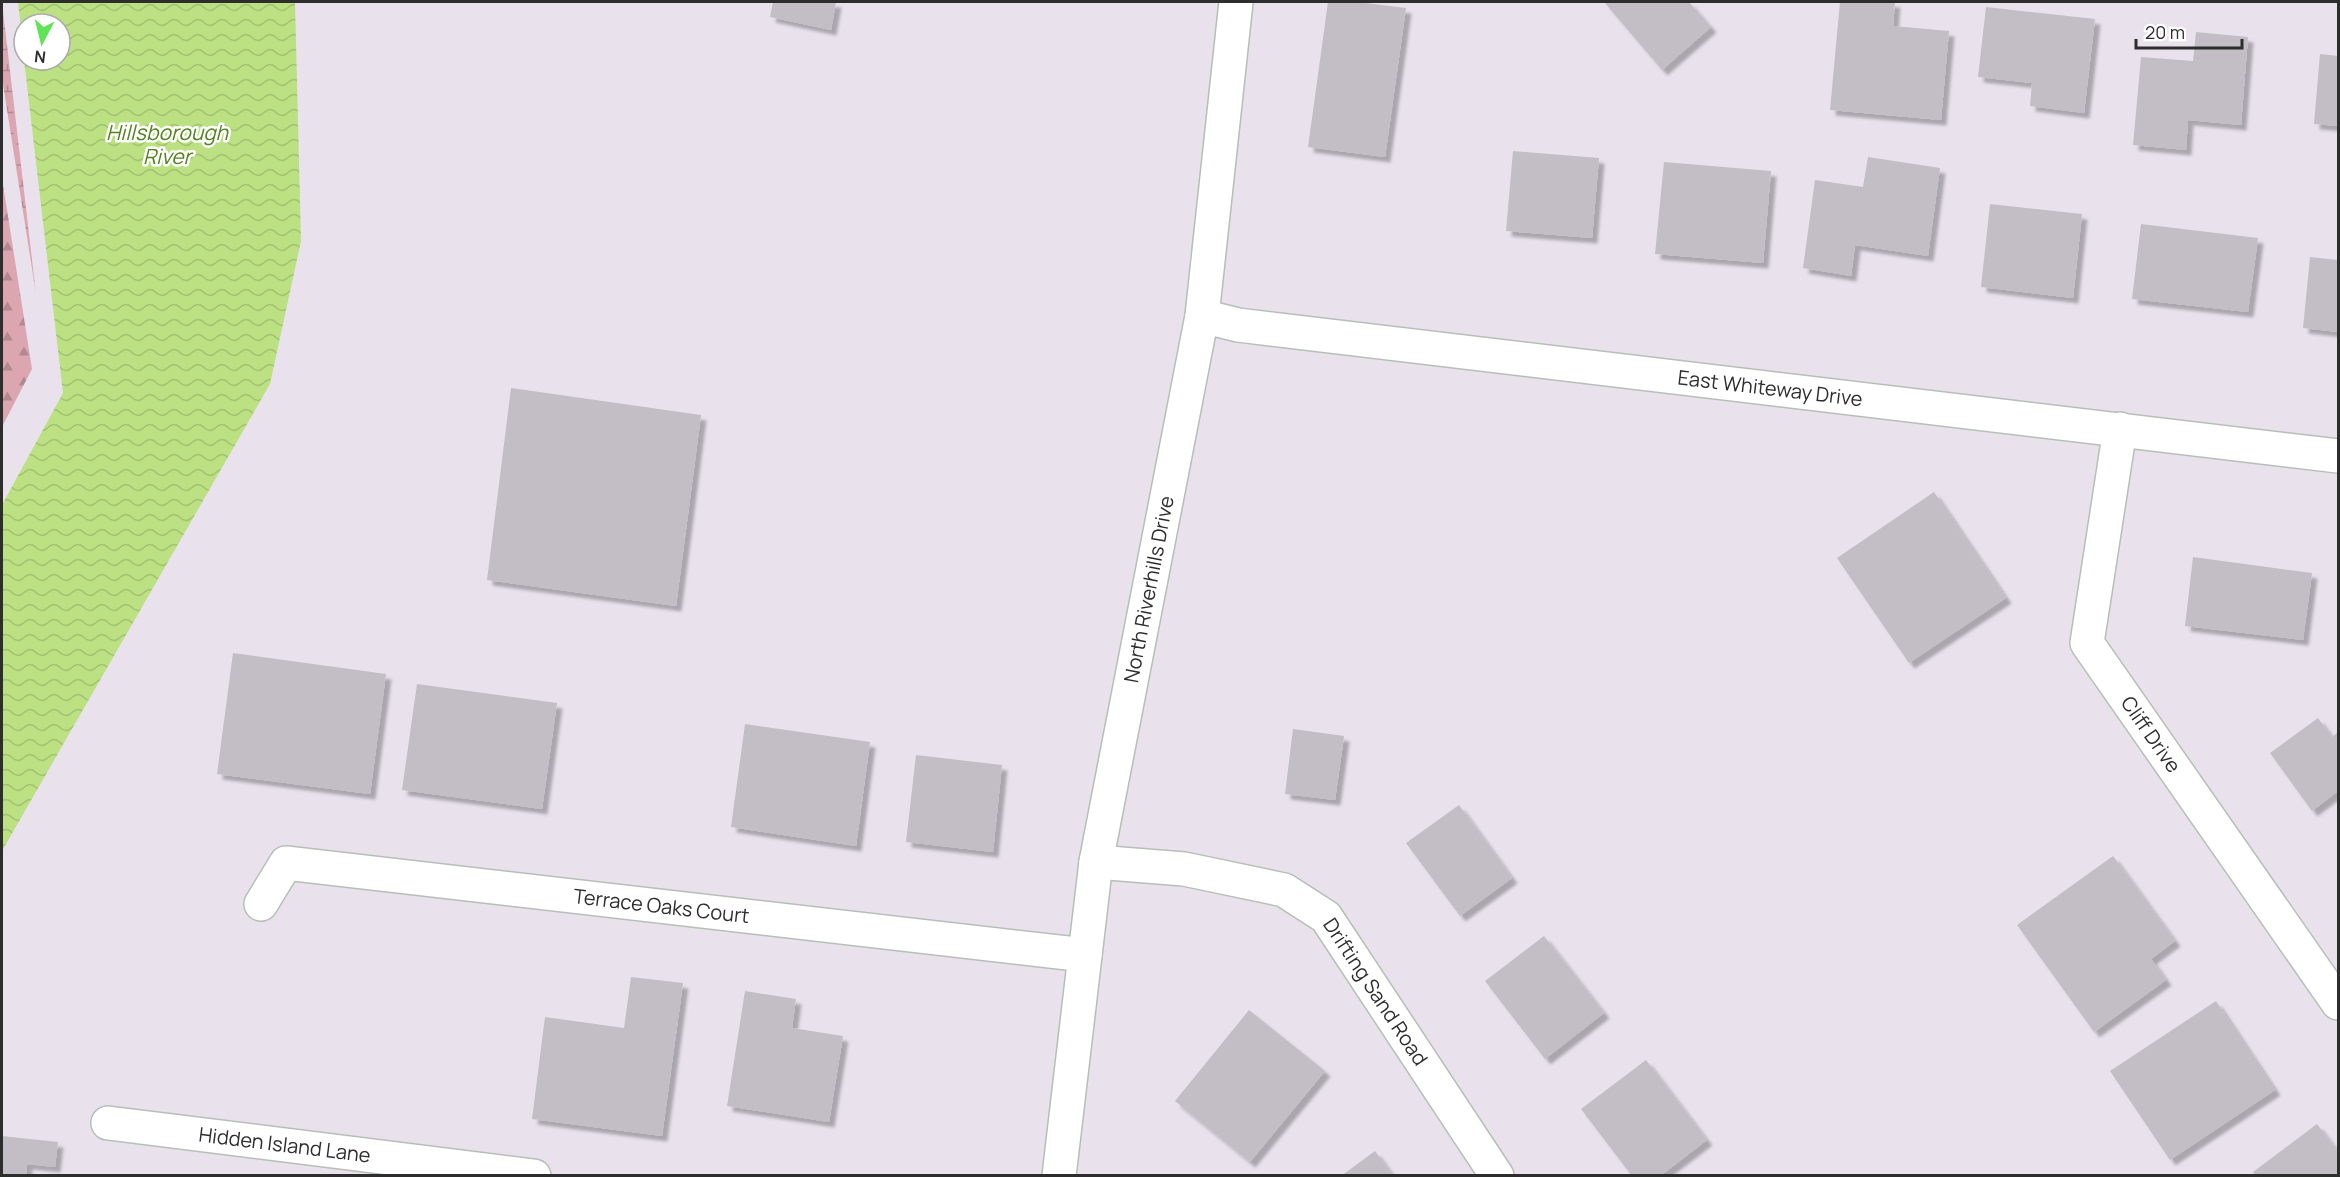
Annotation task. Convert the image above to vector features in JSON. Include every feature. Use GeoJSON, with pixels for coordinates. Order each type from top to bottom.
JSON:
{"type":"FeatureCollection","features":[{"type":"Feature","properties":{"kind":"street","name":"North Riverhills Drive"},"geometry":{"type":"LineString","coordinates":[[1059,1176],[1096,862],[1202,316],[1236,2]]}},
{"type":"Feature","properties":{"kind":"street","name":"East Whiteway Drive"},"geometry":{"type":"LineString","coordinates":[[1202,316],[1238,325],[2338,456]]}},
{"type":"Feature","properties":{"kind":"street","name":"Cliff Drive"},"geometry":{"type":"LineString","coordinates":[[2120,429],[2087,643],[2338,1003]]}},
{"type":"Feature","properties":{"kind":"street","name":"Drifting Sand Road"},"geometry":{"type":"LineString","coordinates":[[1096,862],[1184,868],[1284,890],[1326,917],[1497,1176]]}},
{"type":"Feature","properties":{"kind":"street","name":"Terrace Oaks Court"},"geometry":{"type":"LineString","coordinates":[[261,904],[286,863],[1084,955]]}},
{"type":"Feature","properties":{"kind":"street","name":"Hidden Island Lane"},"geometry":{"type":"LineString","coordinates":[[108,1123],[534,1176]]}},
{"type":"Feature","properties":{"kind":"green space"},"geometry":{"type":"Polygon","coordinates":[[[2,2],[36,294],[2,78],[2,2]]]}},
{"type":"Feature","properties":{"kind":"green space"},"geometry":{"type":"Polygon","coordinates":[[[2,178],[32,369],[2,427],[2,178]]]}},
{"type":"Feature","properties":{"kind":"water","name":"Hillsborough River"},"geometry":{"type":"Polygon","coordinates":[[[18,2],[295,2],[301,241],[270,384],[2,851],[2,505],[63,393],[25,72],[72,72],[72,12],[19,12],[18,2]]]}},
{"type":"Feature","properties":{"kind":"building"},"geometry":{"type":"Polygon","coordinates":[[[773,2],[836,2],[831,30],[770,17],[773,2]]]}},
{"type":"Feature","properties":{"kind":"building"},"geometry":{"type":"Polygon","coordinates":[[[1328,2],[1357,2],[1406,8],[1385,157],[1308,147],[1328,2]]]}},
{"type":"Feature","properties":{"kind":"building"},"geometry":{"type":"Polygon","coordinates":[[[1604,2],[1689,2],[1711,27],[1662,70],[1604,2]]]}},
{"type":"Feature","properties":{"kind":"building"},"geometry":{"type":"Polygon","coordinates":[[[1840,2],[1895,2],[1893,26],[1949,31],[1941,120],[1830,110],[1840,2]]]}},
{"type":"Feature","properties":{"kind":"building"},"geometry":{"type":"Polygon","coordinates":[[[1986,7],[2095,19],[2084,113],[2030,106],[2032,83],[1978,77],[1986,7]]]}},
{"type":"Feature","properties":{"kind":"building"},"geometry":{"type":"Polygon","coordinates":[[[2196,32],[2248,37],[2241,125],[2188,120],[2186,150],[2133,145],[2141,57],[2193,61],[2196,32]]]}},
{"type":"Feature","properties":{"kind":"building"},"geometry":{"type":"Polygon","coordinates":[[[2320,54],[2338,56],[2338,126],[2314,124],[2320,54]]]}},
{"type":"Feature","properties":{"kind":"building"},"geometry":{"type":"Polygon","coordinates":[[[1513,151],[1599,158],[1592,238],[1506,231],[1513,151]]]}},
{"type":"Feature","properties":{"kind":"building"},"geometry":{"type":"Polygon","coordinates":[[[1868,157],[1940,168],[1928,256],[1855,245],[1851,276],[1803,268],[1815,180],[1863,187],[1868,157]]]}},
{"type":"Feature","properties":{"kind":"building"},"geometry":{"type":"Polygon","coordinates":[[[1664,162],[1771,171],[1763,263],[1655,254],[1664,162]]]}},
{"type":"Feature","properties":{"kind":"building"},"geometry":{"type":"Polygon","coordinates":[[[1990,204],[2082,214],[2073,298],[1981,287],[1990,204]]]}},
{"type":"Feature","properties":{"kind":"building"},"geometry":{"type":"Polygon","coordinates":[[[2141,224],[2258,238],[2248,312],[2132,299],[2141,224]]]}},
{"type":"Feature","properties":{"kind":"building"},"geometry":{"type":"Polygon","coordinates":[[[2310,257],[2338,260],[2338,332],[2303,328],[2310,257]]]}},
{"type":"Feature","properties":{"kind":"building"},"geometry":{"type":"Polygon","coordinates":[[[511,388],[701,415],[676,606],[487,580],[511,388]]]}},
{"type":"Feature","properties":{"kind":"building"},"geometry":{"type":"Polygon","coordinates":[[[1934,492],[2006,598],[1909,663],[1837,558],[1934,492]]]}},
{"type":"Feature","properties":{"kind":"building"},"geometry":{"type":"Polygon","coordinates":[[[2193,557],[2312,573],[2303,640],[2185,626],[2193,557]]]}},
{"type":"Feature","properties":{"kind":"building"},"geometry":{"type":"Polygon","coordinates":[[[233,653],[386,674],[370,794],[217,774],[233,653]]]}},
{"type":"Feature","properties":{"kind":"building"},"geometry":{"type":"Polygon","coordinates":[[[417,684],[557,703],[542,809],[402,790],[417,684]]]}},
{"type":"Feature","properties":{"kind":"building"},"geometry":{"type":"Polygon","coordinates":[[[2318,718],[2332,737],[2338,732],[2338,791],[2312,811],[2270,753],[2318,718]]]}},
{"type":"Feature","properties":{"kind":"building"},"geometry":{"type":"Polygon","coordinates":[[[745,724],[870,742],[856,846],[731,827],[745,724]]]}},
{"type":"Feature","properties":{"kind":"building"},"geometry":{"type":"Polygon","coordinates":[[[1293,729],[1344,736],[1335,800],[1285,794],[1293,729]]]}},
{"type":"Feature","properties":{"kind":"building"},"geometry":{"type":"Polygon","coordinates":[[[916,755],[1002,765],[993,852],[906,842],[916,755]]]}},
{"type":"Feature","properties":{"kind":"building"},"geometry":{"type":"Polygon","coordinates":[[[1459,805],[1512,878],[1460,916],[1406,843],[1459,805]]]}},
{"type":"Feature","properties":{"kind":"building"},"geometry":{"type":"Polygon","coordinates":[[[2113,856],[2175,941],[2151,959],[2166,980],[2094,1032],[2017,925],[2113,856]]]}},
{"type":"Feature","properties":{"kind":"building"},"geometry":{"type":"Polygon","coordinates":[[[1544,936],[1604,1013],[1545,1059],[1485,981],[1544,936]]]}},
{"type":"Feature","properties":{"kind":"building"},"geometry":{"type":"Polygon","coordinates":[[[631,977],[683,983],[662,1136],[532,1119],[545,1017],[624,1028],[631,977]]]}},
{"type":"Feature","properties":{"kind":"building"},"geometry":{"type":"Polygon","coordinates":[[[745,991],[796,999],[792,1028],[843,1036],[829,1122],[727,1106],[745,991]]]}},
{"type":"Feature","properties":{"kind":"building"},"geometry":{"type":"Polygon","coordinates":[[[2216,1001],[2275,1090],[2170,1160],[2110,1071],[2216,1001]]]}},
{"type":"Feature","properties":{"kind":"building"},"geometry":{"type":"Polygon","coordinates":[[[1249,1010],[1325,1071],[1250,1162],[1175,1101],[1249,1010]]]}},
{"type":"Feature","properties":{"kind":"building"},"geometry":{"type":"Polygon","coordinates":[[[1646,1060],[1707,1140],[1660,1176],[1632,1176],[1581,1109],[1646,1060]]]}},
{"type":"Feature","properties":{"kind":"building"},"geometry":{"type":"Polygon","coordinates":[[[2317,1124],[2338,1152],[2338,1176],[2255,1176],[2253,1172],[2317,1124]]]}},
{"type":"Feature","properties":{"kind":"building"},"geometry":{"type":"Polygon","coordinates":[[[2,1136],[58,1142],[55,1167],[27,1164],[26,1176],[2,1176],[2,1136]]]}},
{"type":"Feature","properties":{"kind":"building"},"geometry":{"type":"Polygon","coordinates":[[[1375,1151],[1393,1176],[1341,1176],[1375,1151]]]}}]}
